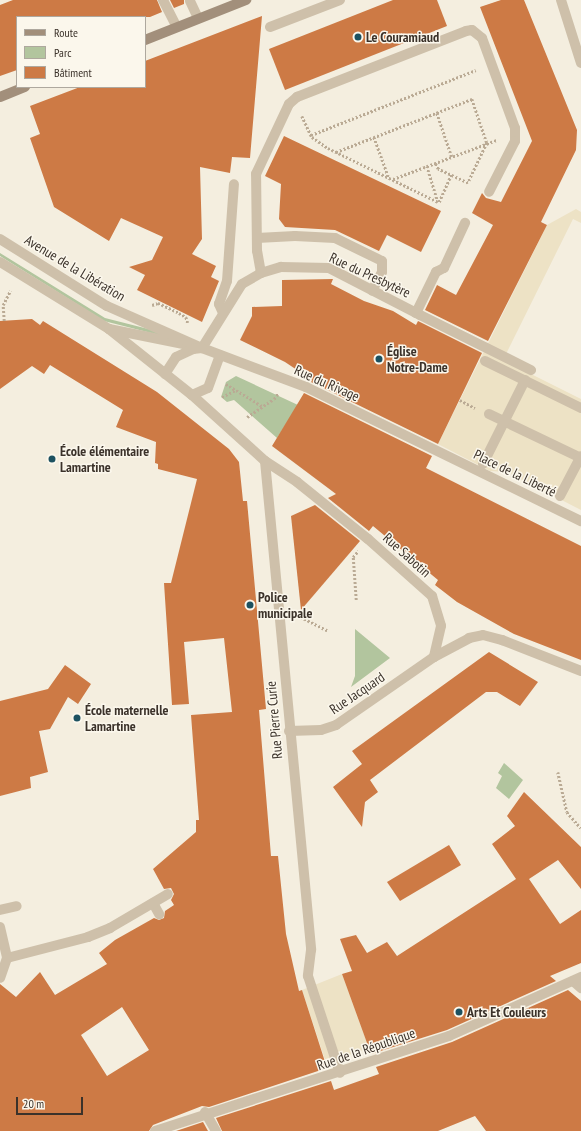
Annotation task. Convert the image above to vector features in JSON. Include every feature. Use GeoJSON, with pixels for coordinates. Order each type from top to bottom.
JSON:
{"type":"FeatureCollection","features":[{"type":"Feature","properties":{"kind":"main road"},"geometry":{"type":"LineString","coordinates":[[146,40],[246,0]]}},
{"type":"Feature","properties":{"kind":"main road"},"geometry":{"type":"LineString","coordinates":[[0,97],[22,88]]}},
{"type":"Feature","properties":{"kind":"street"},"geometry":{"type":"LineString","coordinates":[[162,0],[177,27]]}},
{"type":"Feature","properties":{"kind":"street"},"geometry":{"type":"LineString","coordinates":[[270,27],[340,0]]}},
{"type":"Feature","properties":{"kind":"street"},"geometry":{"type":"LineString","coordinates":[[561,0],[581,63]]}},
{"type":"Feature","properties":{"kind":"street"},"geometry":{"type":"LineString","coordinates":[[190,1],[198,18]]}},
{"type":"Feature","properties":{"kind":"street"},"geometry":{"type":"LineString","coordinates":[[261,273],[257,238],[258,166],[284,110],[295,99],[466,31],[472,30],[482,38],[515,128],[513,144],[489,192]]}},
{"type":"Feature","properties":{"kind":"street"},"geometry":{"type":"LineString","coordinates":[[223,313],[219,304],[227,281],[234,184]]}},
{"type":"Feature","properties":{"kind":"street"},"geometry":{"type":"LineString","coordinates":[[418,314],[436,272],[444,268],[465,223]]}},
{"type":"Feature","properties":{"kind":"street"},"geometry":{"type":"LineString","coordinates":[[257,238],[327,237],[342,242],[382,261],[382,272],[372,291]]}},
{"type":"Feature","properties":{"kind":"street","name":"Avenue de la Libération"},"geometry":{"type":"LineString","coordinates":[[0,240],[107,306],[202,348]]}},
{"type":"Feature","properties":{"kind":"street"},"geometry":{"type":"LineString","coordinates":[[0,262],[109,329],[192,395],[208,388],[220,355]]}},
{"type":"Feature","properties":{"kind":"street","name":"Rue du Presbytère"},"geometry":{"type":"LineString","coordinates":[[202,348],[242,284],[261,273],[281,267],[319,267],[329,268],[531,370]]}},
{"type":"Feature","properties":{"kind":"street"},"geometry":{"type":"LineString","coordinates":[[109,329],[202,348]]}},
{"type":"Feature","properties":{"kind":"street"},"geometry":{"type":"LineString","coordinates":[[165,374],[176,357],[188,350],[202,348]]}},
{"type":"Feature","properties":{"kind":"street","name":"Rue du Rivage"},"geometry":{"type":"LineString","coordinates":[[202,348],[306,387],[436,449]]}},
{"type":"Feature","properties":{"kind":"street"},"geometry":{"type":"LineString","coordinates":[[485,361],[581,408]]}},
{"type":"Feature","properties":{"kind":"street"},"geometry":{"type":"LineString","coordinates":[[483,464],[525,380]]}},
{"type":"Feature","properties":{"kind":"street","name":"Rue Sabotin"},"geometry":{"type":"LineString","coordinates":[[192,395],[265,461],[312,494],[432,596],[441,626],[434,657]]}},
{"type":"Feature","properties":{"kind":"street"},"geometry":{"type":"LineString","coordinates":[[489,414],[581,457],[560,496]]}},
{"type":"Feature","properties":{"kind":"street","name":"Place de la Liberté"},"geometry":{"type":"LineString","coordinates":[[436,449],[581,521]]}},
{"type":"Feature","properties":{"kind":"street","name":"Rue Pierre Curie"},"geometry":{"type":"LineString","coordinates":[[265,461],[289,731],[312,955],[308,976],[340,1073]]}},
{"type":"Feature","properties":{"kind":"street"},"geometry":{"type":"LineString","coordinates":[[434,657],[469,638],[483,635],[581,671]]}},
{"type":"Feature","properties":{"kind":"street","name":"Rue Jacquard"},"geometry":{"type":"LineString","coordinates":[[289,731],[321,730],[336,725],[434,657]]}},
{"type":"Feature","properties":{"kind":"street"},"geometry":{"type":"LineString","coordinates":[[7,958],[88,937],[110,928],[168,894]]}},
{"type":"Feature","properties":{"kind":"street"},"geometry":{"type":"LineString","coordinates":[[153,903],[159,914]]}},
{"type":"Feature","properties":{"kind":"street"},"geometry":{"type":"LineString","coordinates":[[0,910],[16,906]]}},
{"type":"Feature","properties":{"kind":"street"},"geometry":{"type":"LineString","coordinates":[[0,927],[7,958],[0,978]]}},
{"type":"Feature","properties":{"kind":"street"},"geometry":{"type":"LineString","coordinates":[[577,979],[581,988]]}},
{"type":"Feature","properties":{"kind":"street","name":"Rue de la République"},"geometry":{"type":"LineString","coordinates":[[155,1131],[205,1112],[340,1073],[449,1036],[577,979]]}},
{"type":"Feature","properties":{"kind":"street"},"geometry":{"type":"LineString","coordinates":[[205,1112],[216,1131]]}},
{"type":"Feature","properties":{"kind":"path"},"geometry":{"type":"LineString","coordinates":[[311,135],[492,64]]}},
{"type":"Feature","properties":{"kind":"path"},"geometry":{"type":"LineString","coordinates":[[295,99],[311,135],[336,152],[438,202]]}},
{"type":"Feature","properties":{"kind":"path"},"geometry":{"type":"LineString","coordinates":[[336,152],[472,99],[488,143],[468,183],[436,168],[435,163]]}},
{"type":"Feature","properties":{"kind":"path"},"geometry":{"type":"LineString","coordinates":[[437,113],[452,157]]}},
{"type":"Feature","properties":{"kind":"path"},"geometry":{"type":"LineString","coordinates":[[374,137],[391,179]]}},
{"type":"Feature","properties":{"kind":"path"},"geometry":{"type":"LineString","coordinates":[[391,179],[488,143],[501,140],[513,144]]}},
{"type":"Feature","properties":{"kind":"path"},"geometry":{"type":"LineString","coordinates":[[427,166],[438,202]]}},
{"type":"Feature","properties":{"kind":"path"},"geometry":{"type":"LineString","coordinates":[[438,202],[451,175]]}},
{"type":"Feature","properties":{"kind":"path"},"geometry":{"type":"LineString","coordinates":[[4,321],[3,305],[10,291]]}},
{"type":"Feature","properties":{"kind":"path"},"geometry":{"type":"LineString","coordinates":[[152,306],[158,303],[180,312],[186,317],[188,323]]}},
{"type":"Feature","properties":{"kind":"path"},"geometry":{"type":"LineString","coordinates":[[164,311],[166,307]]}},
{"type":"Feature","properties":{"kind":"path"},"geometry":{"type":"LineString","coordinates":[[177,318],[180,312]]}},
{"type":"Feature","properties":{"kind":"path"},"geometry":{"type":"LineString","coordinates":[[222,382],[262,406]]}},
{"type":"Feature","properties":{"kind":"path"},"geometry":{"type":"LineString","coordinates":[[218,399],[236,390]]}},
{"type":"Feature","properties":{"kind":"path"},"geometry":{"type":"LineString","coordinates":[[247,417],[274,399],[278,392]]}},
{"type":"Feature","properties":{"kind":"path"},"geometry":{"type":"LineString","coordinates":[[356,600],[354,557],[360,549]]}},
{"type":"Feature","properties":{"kind":"path"},"geometry":{"type":"LineString","coordinates":[[297,616],[327,630]]}},
{"type":"Feature","properties":{"kind":"path"},"geometry":{"type":"LineString","coordinates":[[558,772],[567,812],[581,828]]}},
{"type":"Feature","properties":{"kind":"green space"},"geometry":{"type":"Polygon","coordinates":[[[0,253],[105,318],[164,333],[163,336],[104,321],[0,256],[0,253]]]}},
{"type":"Feature","properties":{"kind":"green space"},"geometry":{"type":"Polygon","coordinates":[[[236,376],[298,405],[277,438],[234,400],[227,402],[221,397],[226,382],[236,376]]]}},
{"type":"Feature","properties":{"kind":"green space"},"geometry":{"type":"Polygon","coordinates":[[[355,629],[390,658],[351,687],[355,676],[355,629]]]}},
{"type":"Feature","properties":{"kind":"green space"},"geometry":{"type":"Polygon","coordinates":[[[504,763],[523,780],[509,799],[496,788],[502,776],[498,773],[504,763]]]}},
{"type":"Feature","properties":{"kind":"shaded area"},"geometry":{"type":"Polygon","coordinates":[[[576,209],[581,212],[581,223],[573,219],[503,360],[581,399],[581,510],[507,472],[490,471],[438,444],[547,225],[576,209]]]}},
{"type":"Feature","properties":{"kind":"shaded area"},"geometry":{"type":"Polygon","coordinates":[[[342,974],[369,1048],[326,1063],[302,990],[342,974]]]}},
{"type":"Feature","properties":{"kind":"building"},"geometry":{"type":"Polygon","coordinates":[[[13,0],[157,0],[162,12],[150,17],[16,16],[16,70],[0,76],[0,5],[13,0]]]}},
{"type":"Feature","properties":{"kind":"building"},"geometry":{"type":"Polygon","coordinates":[[[170,0],[184,0],[184,4],[174,8],[170,0]]]}},
{"type":"Feature","properties":{"kind":"building","name":"Le Couramiaud"},"geometry":{"type":"Polygon","coordinates":[[[393,0],[437,0],[447,26],[285,90],[269,49],[393,0]]]}},
{"type":"Feature","properties":{"kind":"building"},"geometry":{"type":"Polygon","coordinates":[[[501,0],[524,0],[577,130],[576,150],[541,222],[547,225],[488,341],[425,310],[437,285],[456,295],[493,225],[472,213],[482,193],[486,198],[501,202],[532,141],[480,7],[501,0]]]}},
{"type":"Feature","properties":{"kind":"building"},"geometry":{"type":"Polygon","coordinates":[[[262,16],[250,158],[232,157],[230,173],[200,167],[202,239],[192,254],[216,266],[211,277],[219,281],[202,322],[137,290],[145,275],[129,267],[152,260],[163,237],[121,218],[109,241],[54,207],[30,138],[40,134],[30,106],[77,88],[146,88],[146,61],[262,16]]]}},
{"type":"Feature","properties":{"kind":"building"},"geometry":{"type":"Polygon","coordinates":[[[284,136],[441,211],[421,252],[387,235],[379,251],[335,230],[285,227],[279,219],[281,184],[265,176],[284,136]]]}},
{"type":"Feature","properties":{"kind":"building","name":"Église Notre-Dame"},"geometry":{"type":"Polygon","coordinates":[[[333,279],[331,284],[364,301],[393,311],[416,325],[418,321],[482,353],[438,444],[311,382],[312,380],[285,362],[240,340],[252,316],[252,307],[282,306],[282,280],[333,279]]]}},
{"type":"Feature","properties":{"kind":"building"},"geometry":{"type":"Polygon","coordinates":[[[32,319],[40,325],[43,321],[157,392],[229,449],[239,462],[243,501],[247,501],[266,709],[259,710],[271,856],[278,856],[286,934],[299,991],[302,990],[327,1068],[209,1107],[202,1106],[153,1125],[149,1131],[0,1131],[0,984],[16,997],[40,972],[55,995],[107,964],[99,953],[115,940],[154,918],[159,920],[164,918],[165,911],[174,905],[171,900],[174,894],[171,888],[164,889],[153,869],[196,832],[196,820],[199,820],[191,715],[232,712],[224,638],[184,642],[189,704],[172,705],[164,583],[171,583],[197,479],[158,469],[158,464],[155,463],[156,442],[116,427],[123,410],[50,365],[44,374],[32,366],[0,389],[0,321],[32,319]],[[122,1007],[81,1035],[107,1076],[149,1050],[122,1007]]]}},
{"type":"Feature","properties":{"kind":"building"},"geometry":{"type":"Polygon","coordinates":[[[304,393],[432,456],[426,468],[581,546],[581,660],[514,634],[457,602],[435,585],[438,580],[373,526],[369,531],[328,498],[336,494],[272,446],[304,393]]]}},
{"type":"Feature","properties":{"kind":"building"},"geometry":{"type":"Polygon","coordinates":[[[315,505],[360,541],[301,610],[291,516],[315,505]]]}},
{"type":"Feature","properties":{"kind":"building"},"geometry":{"type":"Polygon","coordinates":[[[489,652],[538,682],[520,706],[497,692],[486,692],[370,780],[378,792],[365,802],[362,827],[333,787],[362,764],[352,751],[489,652]]]}},
{"type":"Feature","properties":{"kind":"building"},"geometry":{"type":"Polygon","coordinates":[[[65,665],[91,684],[78,704],[68,697],[50,729],[39,731],[48,772],[30,777],[31,788],[0,796],[0,701],[48,689],[65,665]]]}},
{"type":"Feature","properties":{"kind":"building"},"geometry":{"type":"Polygon","coordinates":[[[524,792],[581,847],[581,889],[558,860],[529,879],[560,924],[581,910],[581,963],[550,976],[556,981],[447,1030],[371,1054],[342,974],[352,971],[340,939],[356,935],[367,953],[387,942],[397,956],[516,879],[492,844],[515,826],[507,816],[524,792]]]}},
{"type":"Feature","properties":{"kind":"building"},"geometry":{"type":"Polygon","coordinates":[[[449,845],[461,865],[400,901],[387,882],[449,845]]]}},
{"type":"Feature","properties":{"kind":"building"},"geometry":{"type":"Polygon","coordinates":[[[568,990],[581,1001],[581,1131],[486,1131],[475,1116],[438,1131],[222,1131],[216,1118],[331,1081],[334,1090],[379,1074],[376,1067],[452,1042],[568,990]]]}},
{"type":"Feature","properties":{"kind":"building"},"geometry":{"type":"Polygon","coordinates":[[[203,1122],[208,1131],[176,1131],[203,1122]]]}},
{"type":"Feature","properties":{"kind":"place","name":"Le Couramiaud"},"geometry":{"type":"Point","coordinates":[358,37]}},
{"type":"Feature","properties":{"kind":"place","name":"Église Notre-Dame"},"geometry":{"type":"Point","coordinates":[379,359]}},
{"type":"Feature","properties":{"kind":"place","name":"École élémentaire Lamartine"},"geometry":{"type":"Point","coordinates":[52,459]}},
{"type":"Feature","properties":{"kind":"place","name":"Police municipale"},"geometry":{"type":"Point","coordinates":[250,605]}},
{"type":"Feature","properties":{"kind":"place","name":"École maternelle Lamartine"},"geometry":{"type":"Point","coordinates":[77,718]}},
{"type":"Feature","properties":{"kind":"place","name":"Arts Et Couleurs"},"geometry":{"type":"Point","coordinates":[459,1012]}}]}
